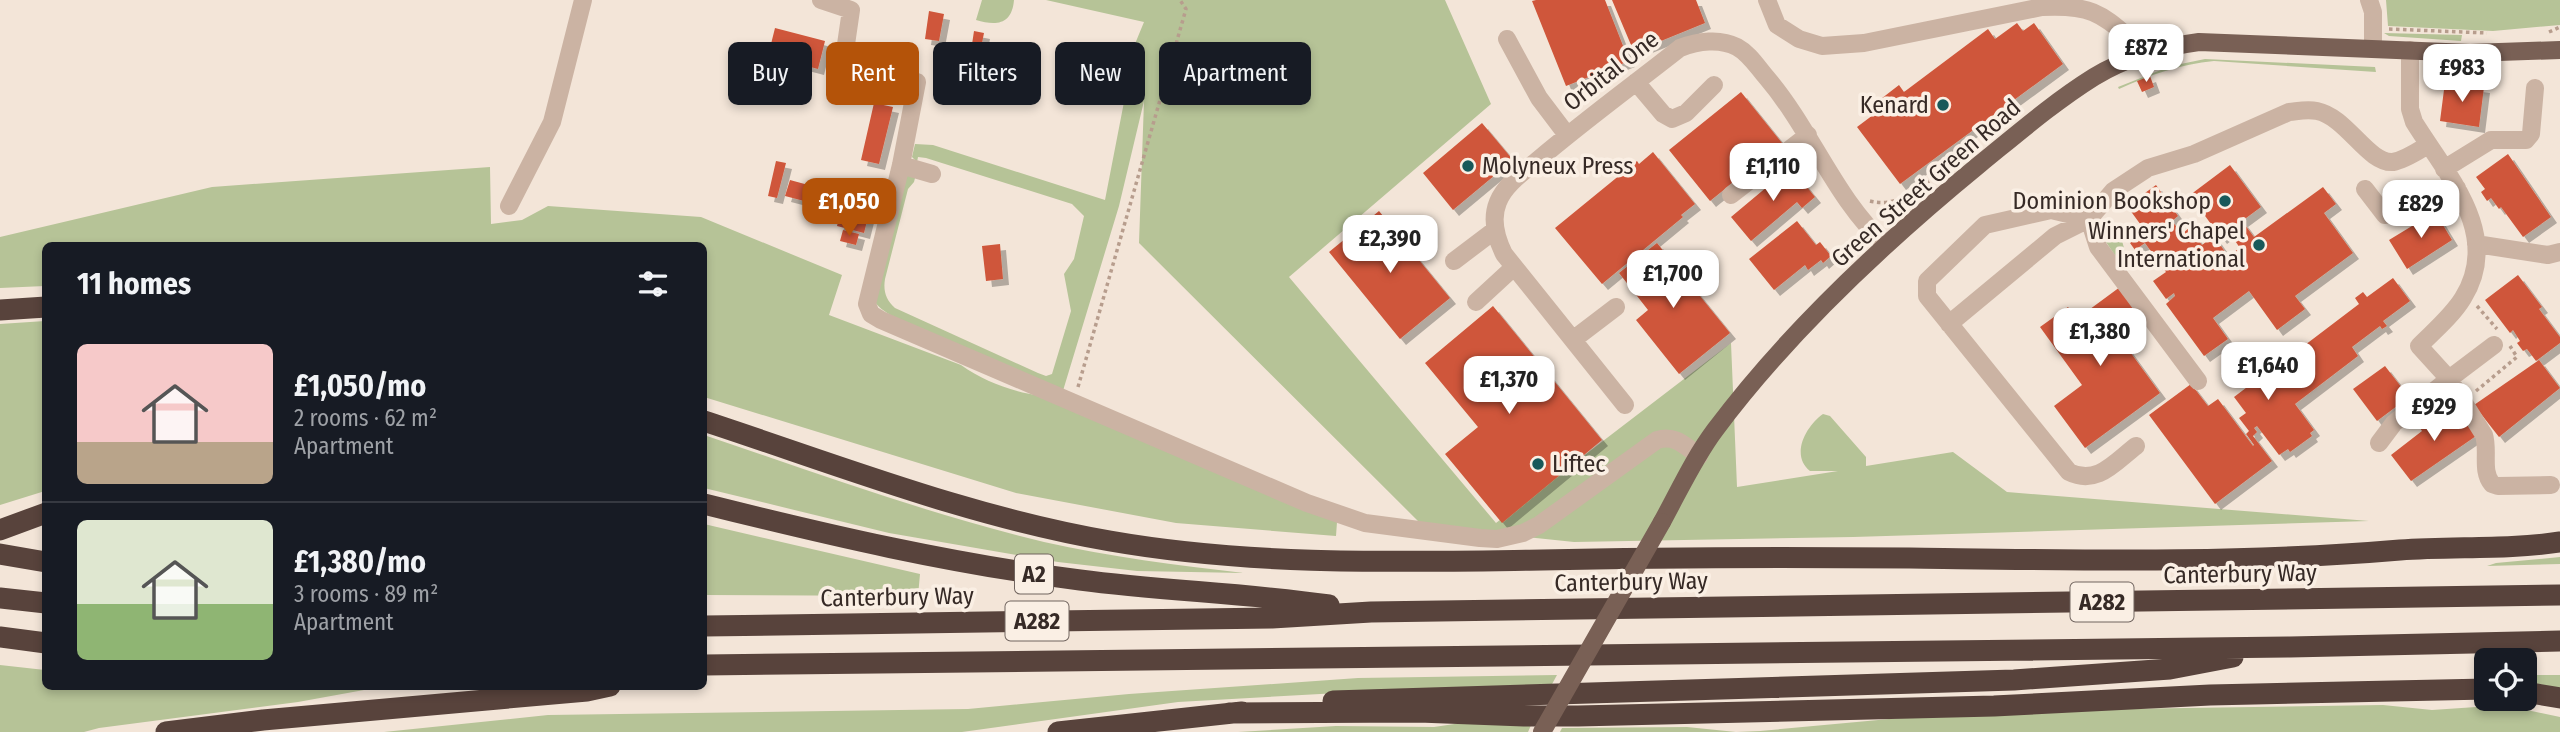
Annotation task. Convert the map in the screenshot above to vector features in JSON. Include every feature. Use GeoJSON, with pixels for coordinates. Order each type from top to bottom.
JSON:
{"type":"FeatureCollection","features":[{"type":"Feature","properties":{"kind":"highway"},"geometry":{"type":"LineString","coordinates":[[0,310],[42,307]]}},
{"type":"Feature","properties":{"kind":"highway"},"geometry":{"type":"LineString","coordinates":[[707,422],[904,489],[1012,520],[1111,541],[1269,560],[2239,558],[2506,548],[2560,542]]}},
{"type":"Feature","properties":{"kind":"highway","name":"A2"},"geometry":{"type":"LineString","coordinates":[[707,505],[872,545],[974,565],[1151,589],[1279,598],[1371,612]]}},
{"type":"Feature","properties":{"kind":"highway"},"geometry":{"type":"LineString","coordinates":[[0,530],[42,514]]}},
{"type":"Feature","properties":{"kind":"highway"},"geometry":{"type":"LineString","coordinates":[[0,554],[42,561]]}},
{"type":"Feature","properties":{"kind":"highway","name":"Canterbury Way"},"geometry":{"type":"LineString","coordinates":[[707,625],[1272,618],[1371,612],[2560,595]]}},
{"type":"Feature","properties":{"kind":"highway"},"geometry":{"type":"LineString","coordinates":[[0,598],[42,603]]}},
{"type":"Feature","properties":{"kind":"highway"},"geometry":{"type":"LineString","coordinates":[[0,638],[42,643]]}},
{"type":"Feature","properties":{"kind":"highway","name":"A282"},"geometry":{"type":"LineString","coordinates":[[707,665],[1293,656],[2290,647],[2560,641]]}},
{"type":"Feature","properties":{"kind":"highway"},"geometry":{"type":"LineString","coordinates":[[1058,732],[1348,699],[2014,680],[2170,669],[2290,647]]}},
{"type":"Feature","properties":{"kind":"highway"},"geometry":{"type":"LineString","coordinates":[[1229,713],[1419,712],[1578,716],[1994,706],[2210,695],[2474,689]]}},
{"type":"Feature","properties":{"kind":"highway"},"geometry":{"type":"LineString","coordinates":[[166,732],[263,720],[592,690]]}},
{"type":"Feature","properties":{"kind":"highway"},"geometry":{"type":"LineString","coordinates":[[2537,694],[2560,698]]}},
{"type":"Feature","properties":{"kind":"main road","name":"Green Street Green Road"},"geometry":{"type":"LineString","coordinates":[[1542,732],[1699,456],[1714,432],[1763,371],[1886,245],[1941,196],[2020,131],[2096,76],[2147,52],[2199,42],[2501,54],[2560,50]]}},
{"type":"Feature","properties":{"kind":"street"},"geometry":{"type":"LineString","coordinates":[[509,206],[552,122],[583,0]]}},
{"type":"Feature","properties":{"kind":"street"},"geometry":{"type":"LineString","coordinates":[[821,0],[851,9],[843,65],[917,82],[901,165],[867,305],[871,314],[902,330],[944,345],[1333,513],[1376,525],[1497,539],[1523,533],[1539,525],[1657,440],[1666,437],[1675,439],[1699,456]]}},
{"type":"Feature","properties":{"kind":"street"},"geometry":{"type":"LineString","coordinates":[[1767,0],[1777,24],[1799,39],[1822,46],[1864,43],[2042,7],[2065,6],[2089,9],[2106,17],[2147,52]]}},
{"type":"Feature","properties":{"kind":"street"},"geometry":{"type":"LineString","coordinates":[[2369,0],[2373,12],[2373,48]]}},
{"type":"Feature","properties":{"kind":"street"},"geometry":{"type":"LineString","coordinates":[[1507,39],[1539,98],[1567,135]]}},
{"type":"Feature","properties":{"kind":"street","name":"Orbital One"},"geometry":{"type":"LineString","coordinates":[[1495,230],[1497,202],[1504,192],[1567,135],[1680,48],[1694,43],[1725,43],[1747,54],[1775,88],[1863,223],[1886,245]]}},
{"type":"Feature","properties":{"kind":"street"},"geometry":{"type":"LineString","coordinates":[[2410,50],[2410,109],[2414,122],[2469,208],[2476,244],[2473,273],[2464,296],[2456,309],[2419,346],[2449,379],[2484,435],[2487,444],[2486,476],[2489,481],[2498,486],[2551,485]]}},
{"type":"Feature","properties":{"kind":"street"},"geometry":{"type":"LineString","coordinates":[[1636,82],[1663,114],[1672,119],[1686,113],[1714,85]]}},
{"type":"Feature","properties":{"kind":"street"},"geometry":{"type":"LineString","coordinates":[[2444,169],[2491,140],[2526,140],[2531,134],[2536,88]]}},
{"type":"Feature","properties":{"kind":"street"},"geometry":{"type":"LineString","coordinates":[[1949,324],[2055,236],[2089,219],[2113,191],[2148,168],[2194,154],[2289,112],[2320,111],[2336,119],[2383,161],[2395,162],[2428,145]]}},
{"type":"Feature","properties":{"kind":"street"},"geometry":{"type":"LineString","coordinates":[[1731,195],[1808,135]]}},
{"type":"Feature","properties":{"kind":"street"},"geometry":{"type":"LineString","coordinates":[[901,165],[932,174]]}},
{"type":"Feature","properties":{"kind":"street"},"geometry":{"type":"LineString","coordinates":[[2365,190],[2385,215],[2424,205],[2457,188]]}},
{"type":"Feature","properties":{"kind":"street"},"geometry":{"type":"LineString","coordinates":[[2089,219],[2051,210],[1984,225],[1927,281],[1927,296],[2069,472],[2079,478],[2091,478],[2136,446]]}},
{"type":"Feature","properties":{"kind":"street"},"geometry":{"type":"LineString","coordinates":[[2089,219],[2098,247],[2198,381]]}},
{"type":"Feature","properties":{"kind":"street"},"geometry":{"type":"LineString","coordinates":[[1454,261],[1495,230],[1500,247],[1514,267],[1625,405]]}},
{"type":"Feature","properties":{"kind":"street"},"geometry":{"type":"LineString","coordinates":[[2476,244],[2548,255],[2560,252]]}},
{"type":"Feature","properties":{"kind":"street"},"geometry":{"type":"LineString","coordinates":[[1476,302],[1514,267]]}},
{"type":"Feature","properties":{"kind":"street"},"geometry":{"type":"LineString","coordinates":[[1574,339],[1616,307]]}},
{"type":"Feature","properties":{"kind":"street"},"geometry":{"type":"LineString","coordinates":[[2379,443],[2395,423],[2494,345]]}},
{"type":"Feature","properties":{"kind":"path"},"geometry":{"type":"LineString","coordinates":[[1072,402],[1186,9],[1180,0]]}},
{"type":"Feature","properties":{"kind":"path"},"geometry":{"type":"LineString","coordinates":[[2545,34],[2560,27]]}},
{"type":"Feature","properties":{"kind":"path"},"geometry":{"type":"LineString","coordinates":[[2373,29],[2495,33]]}},
{"type":"Feature","properties":{"kind":"green space"},"geometry":{"type":"Polygon","coordinates":[[[982,0],[1014,0],[1013,8],[1002,22],[976,20],[982,0]]]}},
{"type":"Feature","properties":{"kind":"green space"},"geometry":{"type":"Polygon","coordinates":[[[1046,0],[1445,0],[1491,104],[1289,277],[1496,523],[1731,343],[1737,487],[1838,471],[1810,471],[1801,457],[1806,433],[1823,414],[1830,416],[1866,457],[1866,466],[1953,452],[2007,492],[2369,521],[1853,537],[1574,542],[1423,526],[1139,243],[1145,42],[1136,42],[1144,22],[1046,0]]]}},
{"type":"Feature","properties":{"kind":"green space"},"geometry":{"type":"Polygon","coordinates":[[[2386,0],[2560,0],[2560,25],[2493,31],[2388,26],[2386,0]]]}},
{"type":"Feature","properties":{"kind":"green space"},"geometry":{"type":"Polygon","coordinates":[[[2384,33],[2462,35],[2461,41],[2389,36],[2384,33]]]}},
{"type":"Feature","properties":{"kind":"green space"},"geometry":{"type":"Polygon","coordinates":[[[2205,59],[2375,67],[2376,72],[2214,61],[2177,67],[2119,89],[2118,87],[2171,66],[2205,59]]]}},
{"type":"Feature","properties":{"kind":"green space"},"geometry":{"type":"Polygon","coordinates":[[[1123,105],[1143,105],[1119,206],[1062,394],[931,337],[904,323],[875,302],[904,178],[912,173],[916,174],[908,189],[885,279],[889,302],[895,308],[1038,373],[1046,376],[1052,374],[1071,311],[1064,274],[1074,259],[1084,216],[1072,204],[926,158],[918,157],[917,162],[912,157],[915,144],[933,145],[1105,200],[1123,105]]]}},
{"type":"Feature","properties":{"kind":"green space"},"geometry":{"type":"Polygon","coordinates":[[[490,167],[491,224],[522,220],[548,206],[701,217],[842,275],[829,315],[961,365],[1000,385],[1042,396],[1337,522],[1336,536],[1176,523],[1016,493],[707,398],[707,242],[42,242],[42,286],[0,288],[0,237],[212,187],[490,167]]]}},
{"type":"Feature","properties":{"kind":"green space"},"geometry":{"type":"Polygon","coordinates":[[[2102,220],[2118,226],[2127,259],[2120,263],[2102,236],[2102,220]]]}},
{"type":"Feature","properties":{"kind":"green space"},"geometry":{"type":"Polygon","coordinates":[[[42,321],[42,492],[0,505],[0,324],[42,321]]]}},
{"type":"Feature","properties":{"kind":"green space"},"geometry":{"type":"Polygon","coordinates":[[[707,436],[915,506],[1044,542],[1169,564],[1244,573],[1137,571],[1058,562],[889,533],[707,489],[707,436]]]}},
{"type":"Feature","properties":{"kind":"green space"},"geometry":{"type":"Polygon","coordinates":[[[707,525],[920,574],[918,596],[707,595],[707,525]]]}},
{"type":"Feature","properties":{"kind":"green space"},"geometry":{"type":"Polygon","coordinates":[[[2560,557],[2560,564],[2487,566],[2496,563],[2560,557]]]}},
{"type":"Feature","properties":{"kind":"green space"},"geometry":{"type":"Polygon","coordinates":[[[0,665],[42,670],[42,690],[364,690],[84,732],[0,732],[0,665]]]}},
{"type":"Feature","properties":{"kind":"green space"},"geometry":{"type":"Polygon","coordinates":[[[1557,675],[1551,686],[1375,691],[1178,702],[962,732],[384,732],[548,715],[968,709],[1129,694],[1358,678],[1557,675]]]}},
{"type":"Feature","properties":{"kind":"green space"},"geometry":{"type":"Polygon","coordinates":[[[2537,675],[2560,675],[2560,688],[2537,685],[2537,675]]]}},
{"type":"Feature","properties":{"kind":"green space"},"geometry":{"type":"Polygon","coordinates":[[[2383,705],[2432,710],[2474,707],[2474,711],[2532,711],[2560,717],[2560,732],[1736,732],[1976,711],[2383,705]]]}},
{"type":"Feature","properties":{"kind":"green space"},"geometry":{"type":"Polygon","coordinates":[[[1468,722],[1532,723],[1528,732],[1238,732],[1336,726],[1434,727],[1468,722]]]}},
{"type":"Feature","properties":{"kind":"green space"},"geometry":{"type":"Polygon","coordinates":[[[1687,727],[1736,732],[1560,732],[1562,728],[1687,727]]]}},
{"type":"Feature","properties":{"kind":"building"},"geometry":{"type":"Polygon","coordinates":[[[1605,0],[1629,61],[1566,86],[1532,1],[1605,0]]]}},
{"type":"Feature","properties":{"kind":"building"},"geometry":{"type":"Polygon","coordinates":[[[1612,0],[1696,0],[1705,23],[1634,52],[1612,0]]]}},
{"type":"Feature","properties":{"kind":"building"},"geometry":{"type":"Polygon","coordinates":[[[929,11],[944,14],[939,41],[925,39],[929,11]]]}},
{"type":"Feature","properties":{"kind":"building","name":"Kenard"},"geometry":{"type":"Polygon","coordinates":[[[2017,23],[2023,31],[2034,23],[2063,64],[1900,184],[1857,127],[1881,109],[1877,102],[1899,85],[1904,92],[1988,29],[1995,39],[2017,23]]]}},
{"type":"Feature","properties":{"kind":"building"},"geometry":{"type":"Polygon","coordinates":[[[775,28],[825,41],[818,69],[812,67],[812,42],[772,42],[775,28]]]}},
{"type":"Feature","properties":{"kind":"building"},"geometry":{"type":"Polygon","coordinates":[[[974,31],[984,33],[982,42],[972,42],[974,31]]]}},
{"type":"Feature","properties":{"kind":"building"},"geometry":{"type":"Polygon","coordinates":[[[2150,76],[2154,87],[2142,92],[2137,81],[2150,76]]]}},
{"type":"Feature","properties":{"kind":"building"},"geometry":{"type":"Polygon","coordinates":[[[2445,82],[2484,87],[2479,127],[2440,121],[2445,82]]]}},
{"type":"Feature","properties":{"kind":"building"},"geometry":{"type":"Polygon","coordinates":[[[1741,92],[1782,143],[1710,201],[1669,150],[1741,92]]]}},
{"type":"Feature","properties":{"kind":"building"},"geometry":{"type":"Polygon","coordinates":[[[874,105],[893,107],[879,164],[861,160],[874,105]]]}},
{"type":"Feature","properties":{"kind":"building","name":"Molyneux Press"},"geometry":{"type":"Polygon","coordinates":[[[1482,123],[1513,160],[1453,210],[1423,173],[1482,123]]]}},
{"type":"Feature","properties":{"kind":"building"},"geometry":{"type":"Polygon","coordinates":[[[1653,152],[1695,204],[1602,284],[1555,228],[1637,161],[1639,164],[1653,152]]]}},
{"type":"Feature","properties":{"kind":"building"},"geometry":{"type":"Polygon","coordinates":[[[2508,154],[2551,217],[2523,237],[2501,207],[2499,209],[2491,198],[2487,201],[2481,192],[2485,189],[2476,177],[2508,154]]]}},
{"type":"Feature","properties":{"kind":"building"},"geometry":{"type":"Polygon","coordinates":[[[776,161],[786,163],[777,198],[768,196],[776,161]]]}},
{"type":"Feature","properties":{"kind":"building"},"geometry":{"type":"Polygon","coordinates":[[[1791,162],[1801,173],[1798,176],[1815,197],[1802,208],[1797,202],[1751,241],[1731,217],[1787,170],[1784,167],[1791,162]]]}},
{"type":"Feature","properties":{"kind":"building"},"geometry":{"type":"Polygon","coordinates":[[[2230,165],[2261,207],[2242,221],[2254,237],[2323,187],[2336,204],[2324,213],[2353,253],[2295,296],[2305,309],[2277,330],[2249,291],[2213,318],[2228,339],[2204,356],[2166,304],[2175,296],[2174,293],[2166,299],[2153,281],[2166,272],[2145,243],[2135,250],[2130,243],[2146,232],[2127,206],[2156,185],[2178,216],[2172,221],[2182,234],[2189,228],[2202,245],[2214,236],[2228,256],[2240,248],[2229,232],[2221,238],[2190,195],[2230,165]]]}},
{"type":"Feature","properties":{"kind":"building"},"geometry":{"type":"Polygon","coordinates":[[[790,180],[812,186],[808,202],[785,196],[790,180]]]}},
{"type":"Feature","properties":{"kind":"building"},"geometry":{"type":"Polygon","coordinates":[[[847,186],[874,193],[864,233],[837,226],[847,186]]]}},
{"type":"Feature","properties":{"kind":"building"},"geometry":{"type":"Polygon","coordinates":[[[1379,211],[1450,298],[1400,339],[1329,252],[1379,211]]]}},
{"type":"Feature","properties":{"kind":"building"},"geometry":{"type":"Polygon","coordinates":[[[2435,212],[2452,240],[2407,269],[2389,240],[2435,212]]]}},
{"type":"Feature","properties":{"kind":"building"},"geometry":{"type":"Polygon","coordinates":[[[1797,221],[1816,245],[1820,242],[1831,256],[1808,270],[1805,265],[1774,290],[1749,259],[1797,221]]]}},
{"type":"Feature","properties":{"kind":"building"},"geometry":{"type":"Polygon","coordinates":[[[843,230],[859,234],[856,245],[840,241],[843,230]]]}},
{"type":"Feature","properties":{"kind":"building"},"geometry":{"type":"Polygon","coordinates":[[[1657,243],[1730,333],[1679,374],[1636,320],[1648,310],[1619,273],[1657,243]]]}},
{"type":"Feature","properties":{"kind":"building"},"geometry":{"type":"Polygon","coordinates":[[[1000,244],[1003,279],[986,281],[982,246],[1000,244]]]}},
{"type":"Feature","properties":{"kind":"building"},"geometry":{"type":"Polygon","coordinates":[[[2518,275],[2560,337],[2560,343],[2536,361],[2527,349],[2523,351],[2513,330],[2510,333],[2485,300],[2518,275]]]}},
{"type":"Feature","properties":{"kind":"building"},"geometry":{"type":"Polygon","coordinates":[[[2393,278],[2410,301],[2383,321],[2387,326],[2382,329],[2380,326],[2352,347],[2358,356],[2295,404],[2314,430],[2310,433],[2312,436],[2290,452],[2288,449],[2279,455],[2257,426],[2254,428],[2257,432],[2253,436],[2272,461],[2215,504],[2149,415],[2191,384],[2208,406],[2218,399],[2253,446],[2246,434],[2249,431],[2239,418],[2246,413],[2234,397],[2263,375],[2260,372],[2265,368],[2268,373],[2359,304],[2355,298],[2363,292],[2367,297],[2393,278]]]}},
{"type":"Feature","properties":{"kind":"building"},"geometry":{"type":"Polygon","coordinates":[[[2120,287],[2138,312],[2119,326],[2130,341],[2125,345],[2160,393],[2085,448],[2054,406],[2082,385],[2040,327],[2068,307],[2082,326],[2088,322],[2082,315],[2120,287]]]}},
{"type":"Feature","properties":{"kind":"building"},"geometry":{"type":"Polygon","coordinates":[[[1493,306],[1602,440],[1502,523],[1445,454],[1478,427],[1425,363],[1493,306]]]}},
{"type":"Feature","properties":{"kind":"building"},"geometry":{"type":"Polygon","coordinates":[[[2539,360],[2560,388],[2499,437],[2474,405],[2539,360]]]}},
{"type":"Feature","properties":{"kind":"building"},"geometry":{"type":"Polygon","coordinates":[[[2385,366],[2409,397],[2377,421],[2353,389],[2385,366]]]}},
{"type":"Feature","properties":{"kind":"building"},"geometry":{"type":"Polygon","coordinates":[[[2452,404],[2476,436],[2411,481],[2391,455],[2422,431],[2420,428],[2432,419],[2430,416],[2438,410],[2440,413],[2452,404]]]}},
{"type":"Feature","properties":{"kind":"place","name":"Kenard"},"geometry":{"type":"Point","coordinates":[1943,105]}},
{"type":"Feature","properties":{"kind":"place","name":"Molyneux Press"},"geometry":{"type":"Point","coordinates":[1468,166]}},
{"type":"Feature","properties":{"kind":"place","name":"Dominion Bookshop"},"geometry":{"type":"Point","coordinates":[2225,201]}},
{"type":"Feature","properties":{"kind":"place","name":"Winners' Chapel International"},"geometry":{"type":"Point","coordinates":[2259,245]}},
{"type":"Feature","properties":{"kind":"place","name":"Liftec"},"geometry":{"type":"Point","coordinates":[1538,464]}}]}
